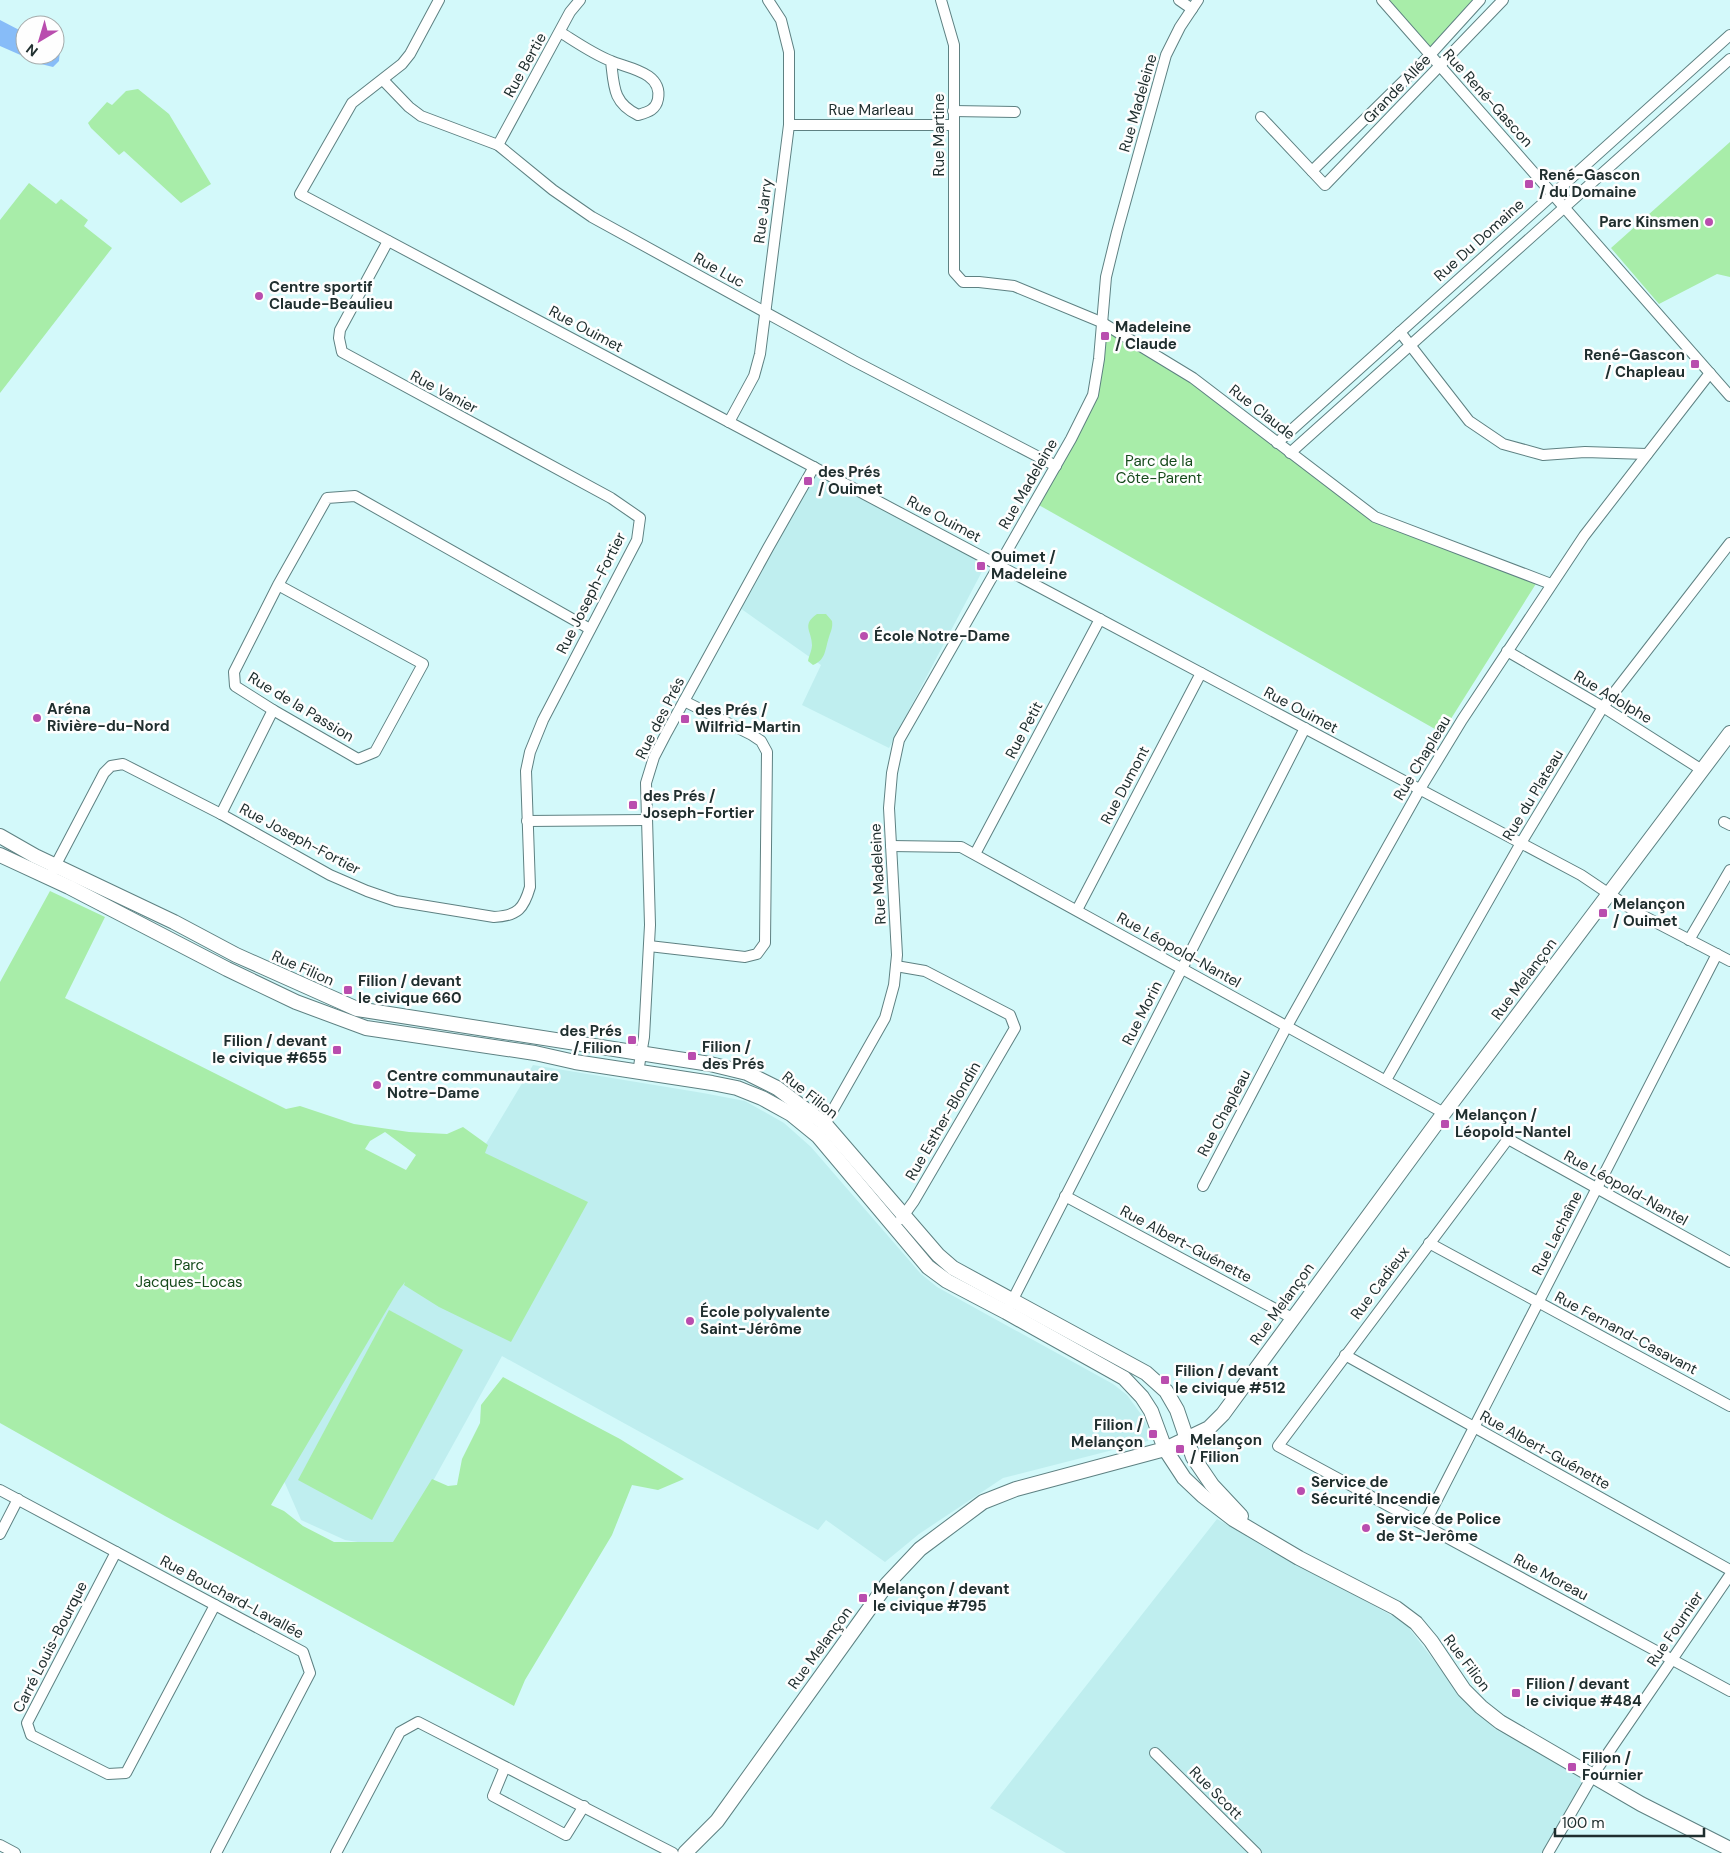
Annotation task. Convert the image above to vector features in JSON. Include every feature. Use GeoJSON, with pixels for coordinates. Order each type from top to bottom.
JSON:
{"type":"FeatureCollection","features":[{"type":"Feature","properties":{"kind":"street"},"geometry":{"type":"LineString","coordinates":[[383,80],[402,64],[410,54],[439,0]]}},
{"type":"Feature","properties":{"kind":"street","name":"Rue Bertie"},"geometry":{"type":"LineString","coordinates":[[498,145],[570,12],[580,0]]}},
{"type":"Feature","properties":{"kind":"street","name":"Rue Jarry"},"geometry":{"type":"LineString","coordinates":[[730,422],[754,376],[760,354],[789,125],[789,52],[781,20],[768,0]]}},
{"type":"Feature","properties":{"kind":"street"},"geometry":{"type":"LineString","coordinates":[[1179,0],[1192,10]]}},
{"type":"Feature","properties":{"kind":"street","name":"Rue Madeleine"},"geometry":{"type":"LineString","coordinates":[[821,1130],[885,1018],[894,985],[897,955],[889,808],[892,772],[899,740],[1056,466],[1093,395],[1099,359],[1106,277],[1117,232],[1166,55],[1180,27],[1198,0]]}},
{"type":"Feature","properties":{"kind":"street","name":"Rue René-Gascon"},"geometry":{"type":"LineString","coordinates":[[1382,0],[1730,396]]}},
{"type":"Feature","properties":{"kind":"street","name":"Grande Allée"},"geometry":{"type":"LineString","coordinates":[[1312,171],[1430,55],[1480,0]]}},
{"type":"Feature","properties":{"kind":"street","name":"Grande Allée"},"geometry":{"type":"LineString","coordinates":[[1261,117],[1325,185],[1503,0]]}},
{"type":"Feature","properties":{"kind":"street","name":"Rue Martine"},"geometry":{"type":"LineString","coordinates":[[945,1],[954,45],[954,272]]}},
{"type":"Feature","properties":{"kind":"street"},"geometry":{"type":"LineString","coordinates":[[560,32],[611,61],[635,68],[651,78],[656,87],[658,97],[655,107],[648,112],[638,115],[627,110],[618,99],[614,86],[611,61]]}},
{"type":"Feature","properties":{"kind":"street","name":"Rue Du Domaine"},"geometry":{"type":"LineString","coordinates":[[1276,443],[1728,41]]}},
{"type":"Feature","properties":{"kind":"street"},"geometry":{"type":"LineString","coordinates":[[1290,453],[1730,59]]}},
{"type":"Feature","properties":{"kind":"street","name":"Rue Luc"},"geometry":{"type":"LineString","coordinates":[[383,80],[409,107],[421,116],[498,145],[553,190],[592,217],[765,313],[1056,466]]}},
{"type":"Feature","properties":{"kind":"street","name":"Rue Ouimet"},"geometry":{"type":"LineString","coordinates":[[383,80],[360,95],[352,103],[300,194],[1521,843],[1581,876],[1636,912],[1730,961]]}},
{"type":"Feature","properties":{"kind":"street"},"geometry":{"type":"LineString","coordinates":[[953,110],[1015,112]]}},
{"type":"Feature","properties":{"kind":"street","name":"Rue Marleau"},"geometry":{"type":"LineString","coordinates":[[789,125],[953,126]]}},
{"type":"Feature","properties":{"kind":"street","name":"Rue Vanier"},"geometry":{"type":"LineString","coordinates":[[388,241],[340,330],[340,345],[345,355],[611,498],[640,518]]}},
{"type":"Feature","properties":{"kind":"street","name":"Rue Claude"},"geometry":{"type":"LineString","coordinates":[[954,272],[963,282],[1014,286],[1101,322],[1193,378],[1375,517],[1551,584]]}},
{"type":"Feature","properties":{"kind":"street"},"geometry":{"type":"LineString","coordinates":[[1400,332],[1469,421],[1502,444],[1543,455],[1585,452],[1647,454]]}},
{"type":"Feature","properties":{"kind":"street","name":"Rue Chapleau"},"geometry":{"type":"LineString","coordinates":[[1203,1186],[1287,1026],[1420,790],[1507,651],[1584,536],[1710,373]]}},
{"type":"Feature","properties":{"kind":"street","name":"Rue des Prés"},"geometry":{"type":"LineString","coordinates":[[638,1072],[642,1053],[650,925],[646,784],[654,757],[814,467]]}},
{"type":"Feature","properties":{"kind":"street"},"geometry":{"type":"LineString","coordinates":[[278,585],[327,498],[355,496],[590,629]]}},
{"type":"Feature","properties":{"kind":"street","name":"Rue Joseph-Fortier"},"geometry":{"type":"LineString","coordinates":[[53,871],[104,773],[111,766],[123,764],[220,814],[330,875],[367,891],[396,901],[494,917],[518,912],[526,902],[530,887],[526,771],[530,752],[543,720],[637,540],[640,518]]}},
{"type":"Feature","properties":{"kind":"street","name":"Rue du Plateau"},"geometry":{"type":"LineString","coordinates":[[1386,1080],[1521,843],[1603,707],[1730,543]]}},
{"type":"Feature","properties":{"kind":"street","name":"Rue de la Passion"},"geometry":{"type":"LineString","coordinates":[[278,585],[423,664],[375,752],[358,759],[273,710],[236,686],[234,672],[278,585]]}},
{"type":"Feature","properties":{"kind":"street","name":"Rue Petit"},"geometry":{"type":"LineString","coordinates":[[975,854],[1100,619]]}},
{"type":"Feature","properties":{"kind":"street","name":"Rue Adolphe"},"geometry":{"type":"LineString","coordinates":[[1507,651],[1603,707],[1702,770]]}},
{"type":"Feature","properties":{"kind":"street","name":"Rue Dumont"},"geometry":{"type":"LineString","coordinates":[[1077,910],[1201,673]]}},
{"type":"Feature","properties":{"kind":"street"},"geometry":{"type":"LineString","coordinates":[[649,946],[745,957],[757,954],[765,943],[767,752],[762,741],[684,701]]}},
{"type":"Feature","properties":{"kind":"street"},"geometry":{"type":"LineString","coordinates":[[220,814],[273,710]]}},
{"type":"Feature","properties":{"kind":"street","name":"Rue Morin"},"geometry":{"type":"LineString","coordinates":[[1009,1306],[1305,728]]}},
{"type":"Feature","properties":{"kind":"street","name":"Rue Melançon"},"geometry":{"type":"LineString","coordinates":[[685,1853],[717,1821],[886,1584],[920,1549],[983,1502],[1007,1492],[1165,1448],[1209,1428],[1223,1414],[1444,1113],[1730,733]]}},
{"type":"Feature","properties":{"kind":"street"},"geometry":{"type":"LineString","coordinates":[[528,821],[647,820]]}},
{"type":"Feature","properties":{"kind":"street","name":"Rue Filion"},"geometry":{"type":"LineString","coordinates":[[0,836],[53,871],[227,969],[296,1002],[352,1024],[366,1028],[535,1053],[737,1088],[762,1098],[821,1130],[894,1227],[928,1267],[947,1281],[1009,1306],[1146,1373],[1166,1391],[1177,1410],[1193,1457],[1212,1485],[1233,1509],[1262,1535]]}},
{"type":"Feature","properties":{"kind":"street","name":"Rue Léopold-Nantel"},"geometry":{"type":"LineString","coordinates":[[891,846],[961,847],[1444,1113]]}},
{"type":"Feature","properties":{"kind":"street","name":"Rue Filion"},"geometry":{"type":"LineString","coordinates":[[0,855],[53,871],[174,922],[236,955],[356,1009],[710,1064],[744,1072],[777,1088],[821,1130],[904,1215],[938,1255],[953,1268],[1009,1306],[1124,1378],[1142,1397],[1151,1411],[1165,1448],[1184,1478],[1203,1496],[1233,1518],[1300,1558],[1396,1608],[1416,1623],[1431,1641],[1464,1690],[1500,1722],[1641,1804],[1730,1849]]}},
{"type":"Feature","properties":{"kind":"street"},"geometry":{"type":"LineString","coordinates":[[1689,940],[1730,870]]}},
{"type":"Feature","properties":{"kind":"street","name":"Rue Lachaîne"},"geometry":{"type":"LineString","coordinates":[[1424,1525],[1717,954]]}},
{"type":"Feature","properties":{"kind":"street","name":"Rue Esther-Blondin"},"geometry":{"type":"LineString","coordinates":[[894,1227],[914,1201],[1015,1028],[1010,1015],[993,1006],[925,971],[896,966]]}},
{"type":"Feature","properties":{"kind":"street"},"geometry":{"type":"LineString","coordinates":[[352,1024],[356,1009]]}},
{"type":"Feature","properties":{"kind":"street"},"geometry":{"type":"LineString","coordinates":[[737,1088],[744,1072]]}},
{"type":"Feature","properties":{"kind":"street","name":"Rue Léopold-Nantel"},"geometry":{"type":"LineString","coordinates":[[1508,1139],[1730,1262]]}},
{"type":"Feature","properties":{"kind":"street","name":"Rue Cadieux"},"geometry":{"type":"LineString","coordinates":[[1278,1446],[1508,1139]]}},
{"type":"Feature","properties":{"kind":"street","name":"Rue Albert-Guénette"},"geometry":{"type":"LineString","coordinates":[[1066,1196],[1292,1318]]}},
{"type":"Feature","properties":{"kind":"street","name":"Rue Fernand-Casavant"},"geometry":{"type":"LineString","coordinates":[[1429,1243],[1730,1406]]}},
{"type":"Feature","properties":{"kind":"street","name":"Rue Albert-Guénette"},"geometry":{"type":"LineString","coordinates":[[1345,1355],[1730,1570]]}},
{"type":"Feature","properties":{"kind":"street","name":"Rue Moreau"},"geometry":{"type":"LineString","coordinates":[[1278,1446],[1730,1690]]}},
{"type":"Feature","properties":{"kind":"street","name":"Rue Bouchard-Lavallée"},"geometry":{"type":"LineString","coordinates":[[0,1490],[303,1652],[310,1673],[216,1853]]}},
{"type":"Feature","properties":{"kind":"street"},"geometry":{"type":"LineString","coordinates":[[0,1534],[18,1499]]}},
{"type":"Feature","properties":{"kind":"street","name":"Carré Louis-Bourque"},"geometry":{"type":"LineString","coordinates":[[116,1552],[27,1722],[32,1734],[108,1774],[126,1773],[216,1605]]}},
{"type":"Feature","properties":{"kind":"street","name":"Rue Fournier"},"geometry":{"type":"LineString","coordinates":[[1548,1853],[1592,1775],[1730,1575]]}},
{"type":"Feature","properties":{"kind":"street"},"geometry":{"type":"LineString","coordinates":[[336,1853],[400,1732],[418,1722],[672,1853]]}},
{"type":"Feature","properties":{"kind":"street","name":"Rue Scott"},"geometry":{"type":"LineString","coordinates":[[1156,1753],[1256,1853]]}},
{"type":"Feature","properties":{"kind":"street"},"geometry":{"type":"LineString","coordinates":[[505,1767],[493,1796],[566,1835],[584,1806]]}},
{"type":"Feature","properties":{"kind":"street"},"geometry":{"type":"LineString","coordinates":[[0,1845],[14,1853]]}},
{"type":"Feature","properties":{"kind":"shaded area","name":"École Notre-Dame"},"geometry":{"type":"Polygon","coordinates":[[[819,470],[987,562],[889,748],[802,705],[821,665],[740,608],[819,470]]]}},
{"type":"Feature","properties":{"kind":"shaded area","name":"École polyvalente Saint-Jérôme"},"geometry":{"type":"Polygon","coordinates":[[[533,1065],[745,1101],[784,1123],[811,1147],[921,1274],[937,1287],[1113,1384],[1127,1395],[1143,1417],[1150,1432],[1148,1441],[1003,1478],[919,1534],[885,1562],[826,1520],[818,1530],[502,1356],[396,1548],[345,1540],[301,1520],[284,1481],[533,1065]]]}},
{"type":"Feature","properties":{"kind":"shaded area"},"geometry":{"type":"Polygon","coordinates":[[[1217,1519],[1405,1623],[1449,1680],[1495,1729],[1585,1778],[1542,1853],[1066,1853],[990,1808],[1217,1519]]]}},
{"type":"Feature","properties":{"kind":"green space"},"geometry":{"type":"Polygon","coordinates":[[[1387,0],[1475,0],[1430,49],[1387,0]]]}},
{"type":"Feature","properties":{"kind":"green space"},"geometry":{"type":"Polygon","coordinates":[[[138,89],[169,114],[211,184],[181,203],[124,151],[119,155],[88,123],[107,102],[112,105],[126,91],[138,89]]]}},
{"type":"Feature","properties":{"kind":"green space"},"geometry":{"type":"Polygon","coordinates":[[[1730,142],[1730,277],[1717,274],[1659,304],[1611,248],[1730,142]]]}},
{"type":"Feature","properties":{"kind":"green space"},"geometry":{"type":"Polygon","coordinates":[[[29,183],[56,204],[61,199],[88,220],[84,226],[112,248],[0,393],[0,220],[29,183]]]}},
{"type":"Feature","properties":{"kind":"green space","name":"Parc de la Côte-Parent"},"geometry":{"type":"Polygon","coordinates":[[[1101,323],[1271,435],[1387,522],[1539,579],[1442,733],[1037,504],[1097,396],[1101,323]]]}},
{"type":"Feature","properties":{"kind":"green space"},"geometry":{"type":"Polygon","coordinates":[[[817,614],[826,614],[832,621],[832,629],[823,657],[813,665],[808,661],[812,649],[812,640],[808,625],[817,614]]]}},
{"type":"Feature","properties":{"kind":"green space","name":"Parc Jacques-Locas"},"geometry":{"type":"Polygon","coordinates":[[[50,891],[105,917],[65,998],[286,1109],[300,1106],[354,1124],[409,1132],[447,1134],[463,1127],[488,1145],[485,1153],[588,1202],[511,1342],[439,1307],[404,1285],[405,1282],[271,1505],[284,1511],[303,1526],[334,1542],[393,1542],[432,1479],[448,1486],[457,1485],[462,1459],[480,1423],[481,1405],[503,1377],[620,1439],[684,1479],[658,1490],[632,1485],[612,1535],[525,1680],[514,1706],[165,1516],[0,1423],[0,982],[50,891]],[[385,1132],[370,1141],[365,1149],[406,1170],[416,1155],[385,1132]]]}},
{"type":"Feature","properties":{"kind":"green space"},"geometry":{"type":"Polygon","coordinates":[[[389,1310],[463,1350],[372,1520],[298,1480],[389,1310]]]}},
{"type":"Feature","properties":{"kind":"water"},"geometry":{"type":"Polygon","coordinates":[[[0,20],[15,28],[15,53],[0,46],[0,20]]]}},
{"type":"Feature","properties":{"kind":"place","name":"René-Gascon / du Domaine"},"geometry":{"type":"Point","coordinates":[1529,184]}},
{"type":"Feature","properties":{"kind":"place","name":"Parc Kinsmen"},"geometry":{"type":"Point","coordinates":[1709,222]}},
{"type":"Feature","properties":{"kind":"place","name":"Centre sportif Claude-Beaulieu"},"geometry":{"type":"Point","coordinates":[259,296]}},
{"type":"Feature","properties":{"kind":"place","name":"Madeleine / Claude"},"geometry":{"type":"Point","coordinates":[1105,336]}},
{"type":"Feature","properties":{"kind":"place","name":"René-Gascon / Chapleau"},"geometry":{"type":"Point","coordinates":[1695,364]}},
{"type":"Feature","properties":{"kind":"place","name":"des Prés / Ouimet"},"geometry":{"type":"Point","coordinates":[808,481]}},
{"type":"Feature","properties":{"kind":"place","name":"Ouimet / Madeleine"},"geometry":{"type":"Point","coordinates":[981,566]}},
{"type":"Feature","properties":{"kind":"place","name":"École Notre-Dame"},"geometry":{"type":"Point","coordinates":[864,636]}},
{"type":"Feature","properties":{"kind":"place","name":"Aréna Rivière-du-Nord"},"geometry":{"type":"Point","coordinates":[37,718]}},
{"type":"Feature","properties":{"kind":"place","name":"des Prés / Wilfrid-Martin"},"geometry":{"type":"Point","coordinates":[685,719]}},
{"type":"Feature","properties":{"kind":"place","name":"des Prés / Joseph-Fortier"},"geometry":{"type":"Point","coordinates":[633,805]}},
{"type":"Feature","properties":{"kind":"place","name":"Melançon / Ouimet"},"geometry":{"type":"Point","coordinates":[1603,913]}},
{"type":"Feature","properties":{"kind":"place","name":"Filion / devant le civique 660"},"geometry":{"type":"Point","coordinates":[348,990]}},
{"type":"Feature","properties":{"kind":"place","name":"des Prés / Filion"},"geometry":{"type":"Point","coordinates":[632,1040]}},
{"type":"Feature","properties":{"kind":"place","name":"Filion / devant le civique #655"},"geometry":{"type":"Point","coordinates":[337,1050]}},
{"type":"Feature","properties":{"kind":"place","name":"Filion / des Prés"},"geometry":{"type":"Point","coordinates":[692,1056]}},
{"type":"Feature","properties":{"kind":"place","name":"Centre communautaire Notre-Dame"},"geometry":{"type":"Point","coordinates":[377,1085]}},
{"type":"Feature","properties":{"kind":"place","name":"Melançon / Léopold-Nantel"},"geometry":{"type":"Point","coordinates":[1445,1124]}},
{"type":"Feature","properties":{"kind":"place","name":"École polyvalente Saint-Jérôme"},"geometry":{"type":"Point","coordinates":[690,1321]}},
{"type":"Feature","properties":{"kind":"place","name":"Filion / devant le civique #512"},"geometry":{"type":"Point","coordinates":[1165,1380]}},
{"type":"Feature","properties":{"kind":"place","name":"Filion / Melançon"},"geometry":{"type":"Point","coordinates":[1153,1434]}},
{"type":"Feature","properties":{"kind":"place","name":"Melançon / Filion"},"geometry":{"type":"Point","coordinates":[1180,1449]}},
{"type":"Feature","properties":{"kind":"place","name":"Service de Sécurité Incendie"},"geometry":{"type":"Point","coordinates":[1301,1491]}},
{"type":"Feature","properties":{"kind":"place","name":"Service de Police de St-Jerôme"},"geometry":{"type":"Point","coordinates":[1366,1528]}},
{"type":"Feature","properties":{"kind":"place","name":"Melançon / devant le civique #795"},"geometry":{"type":"Point","coordinates":[863,1598]}},
{"type":"Feature","properties":{"kind":"place","name":"Filion / devant le civique #484"},"geometry":{"type":"Point","coordinates":[1516,1693]}},
{"type":"Feature","properties":{"kind":"place","name":"Filion / Fournier"},"geometry":{"type":"Point","coordinates":[1572,1767]}}]}
